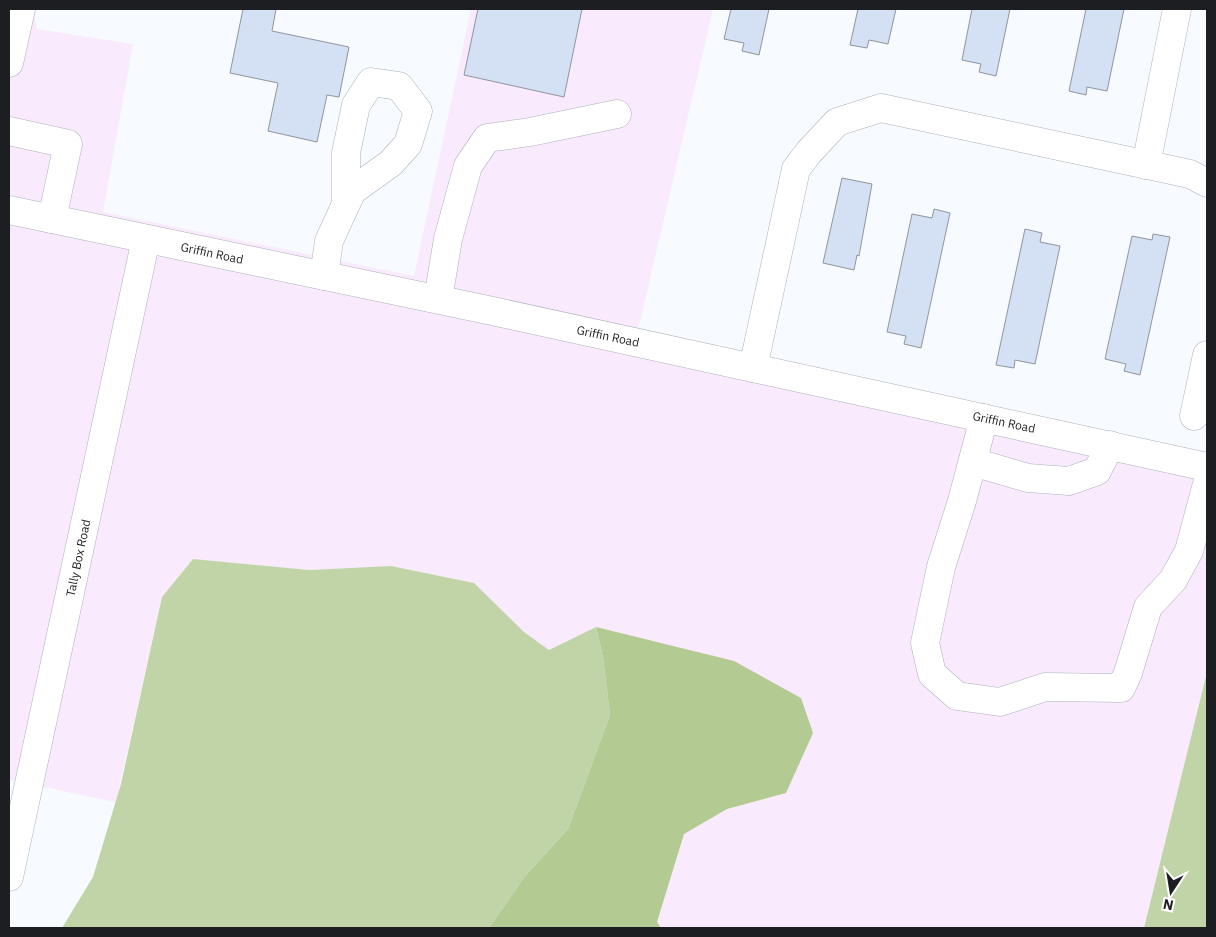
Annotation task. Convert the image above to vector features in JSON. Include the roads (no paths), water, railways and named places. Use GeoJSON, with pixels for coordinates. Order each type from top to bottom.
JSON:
{"type":"FeatureCollection","features":[{"type":"Feature","properties":{"kind":"street"},"geometry":{"type":"LineString","coordinates":[[9,63],[21,9]]}},
{"type":"Feature","properties":{"kind":"street"},"geometry":{"type":"LineString","coordinates":[[1146,165],[1177,9]]}},
{"type":"Feature","properties":{"kind":"street"},"geometry":{"type":"LineString","coordinates":[[753,368],[796,169],[837,122],[881,108],[1190,174],[1207,183]]}},
{"type":"Feature","properties":{"kind":"street"},"geometry":{"type":"LineString","coordinates":[[438,300],[448,239],[468,166],[488,138],[530,132],[617,114]]}},
{"type":"Feature","properties":{"kind":"street"},"geometry":{"type":"LineString","coordinates":[[9,131],[68,144],[52,219]]}},
{"type":"Feature","properties":{"kind":"street"},"geometry":{"type":"LineString","coordinates":[[324,276],[329,241],[346,204]]}},
{"type":"Feature","properties":{"kind":"street","name":"Griffin Road"},"geometry":{"type":"LineString","coordinates":[[9,210],[438,300],[1207,467]]}},
{"type":"Feature","properties":{"kind":"street","name":"Tally Box Road"},"geometry":{"type":"LineString","coordinates":[[9,878],[17,800],[146,239]]}},
{"type":"Feature","properties":{"kind":"street"},"geometry":{"type":"LineString","coordinates":[[1194,416],[1207,355]]}},
{"type":"Feature","properties":{"kind":"street"},"geometry":{"type":"LineString","coordinates":[[984,418],[973,462],[941,567],[925,643],[932,674],[957,696],[1000,702],[1045,687],[1121,688],[1128,673],[1148,607],[1173,580],[1189,551],[1207,484]]}},
{"type":"Feature","properties":{"kind":"street"},"geometry":{"type":"LineString","coordinates":[[973,462],[1028,478],[1069,481],[1098,471],[1110,445]]}}]}
